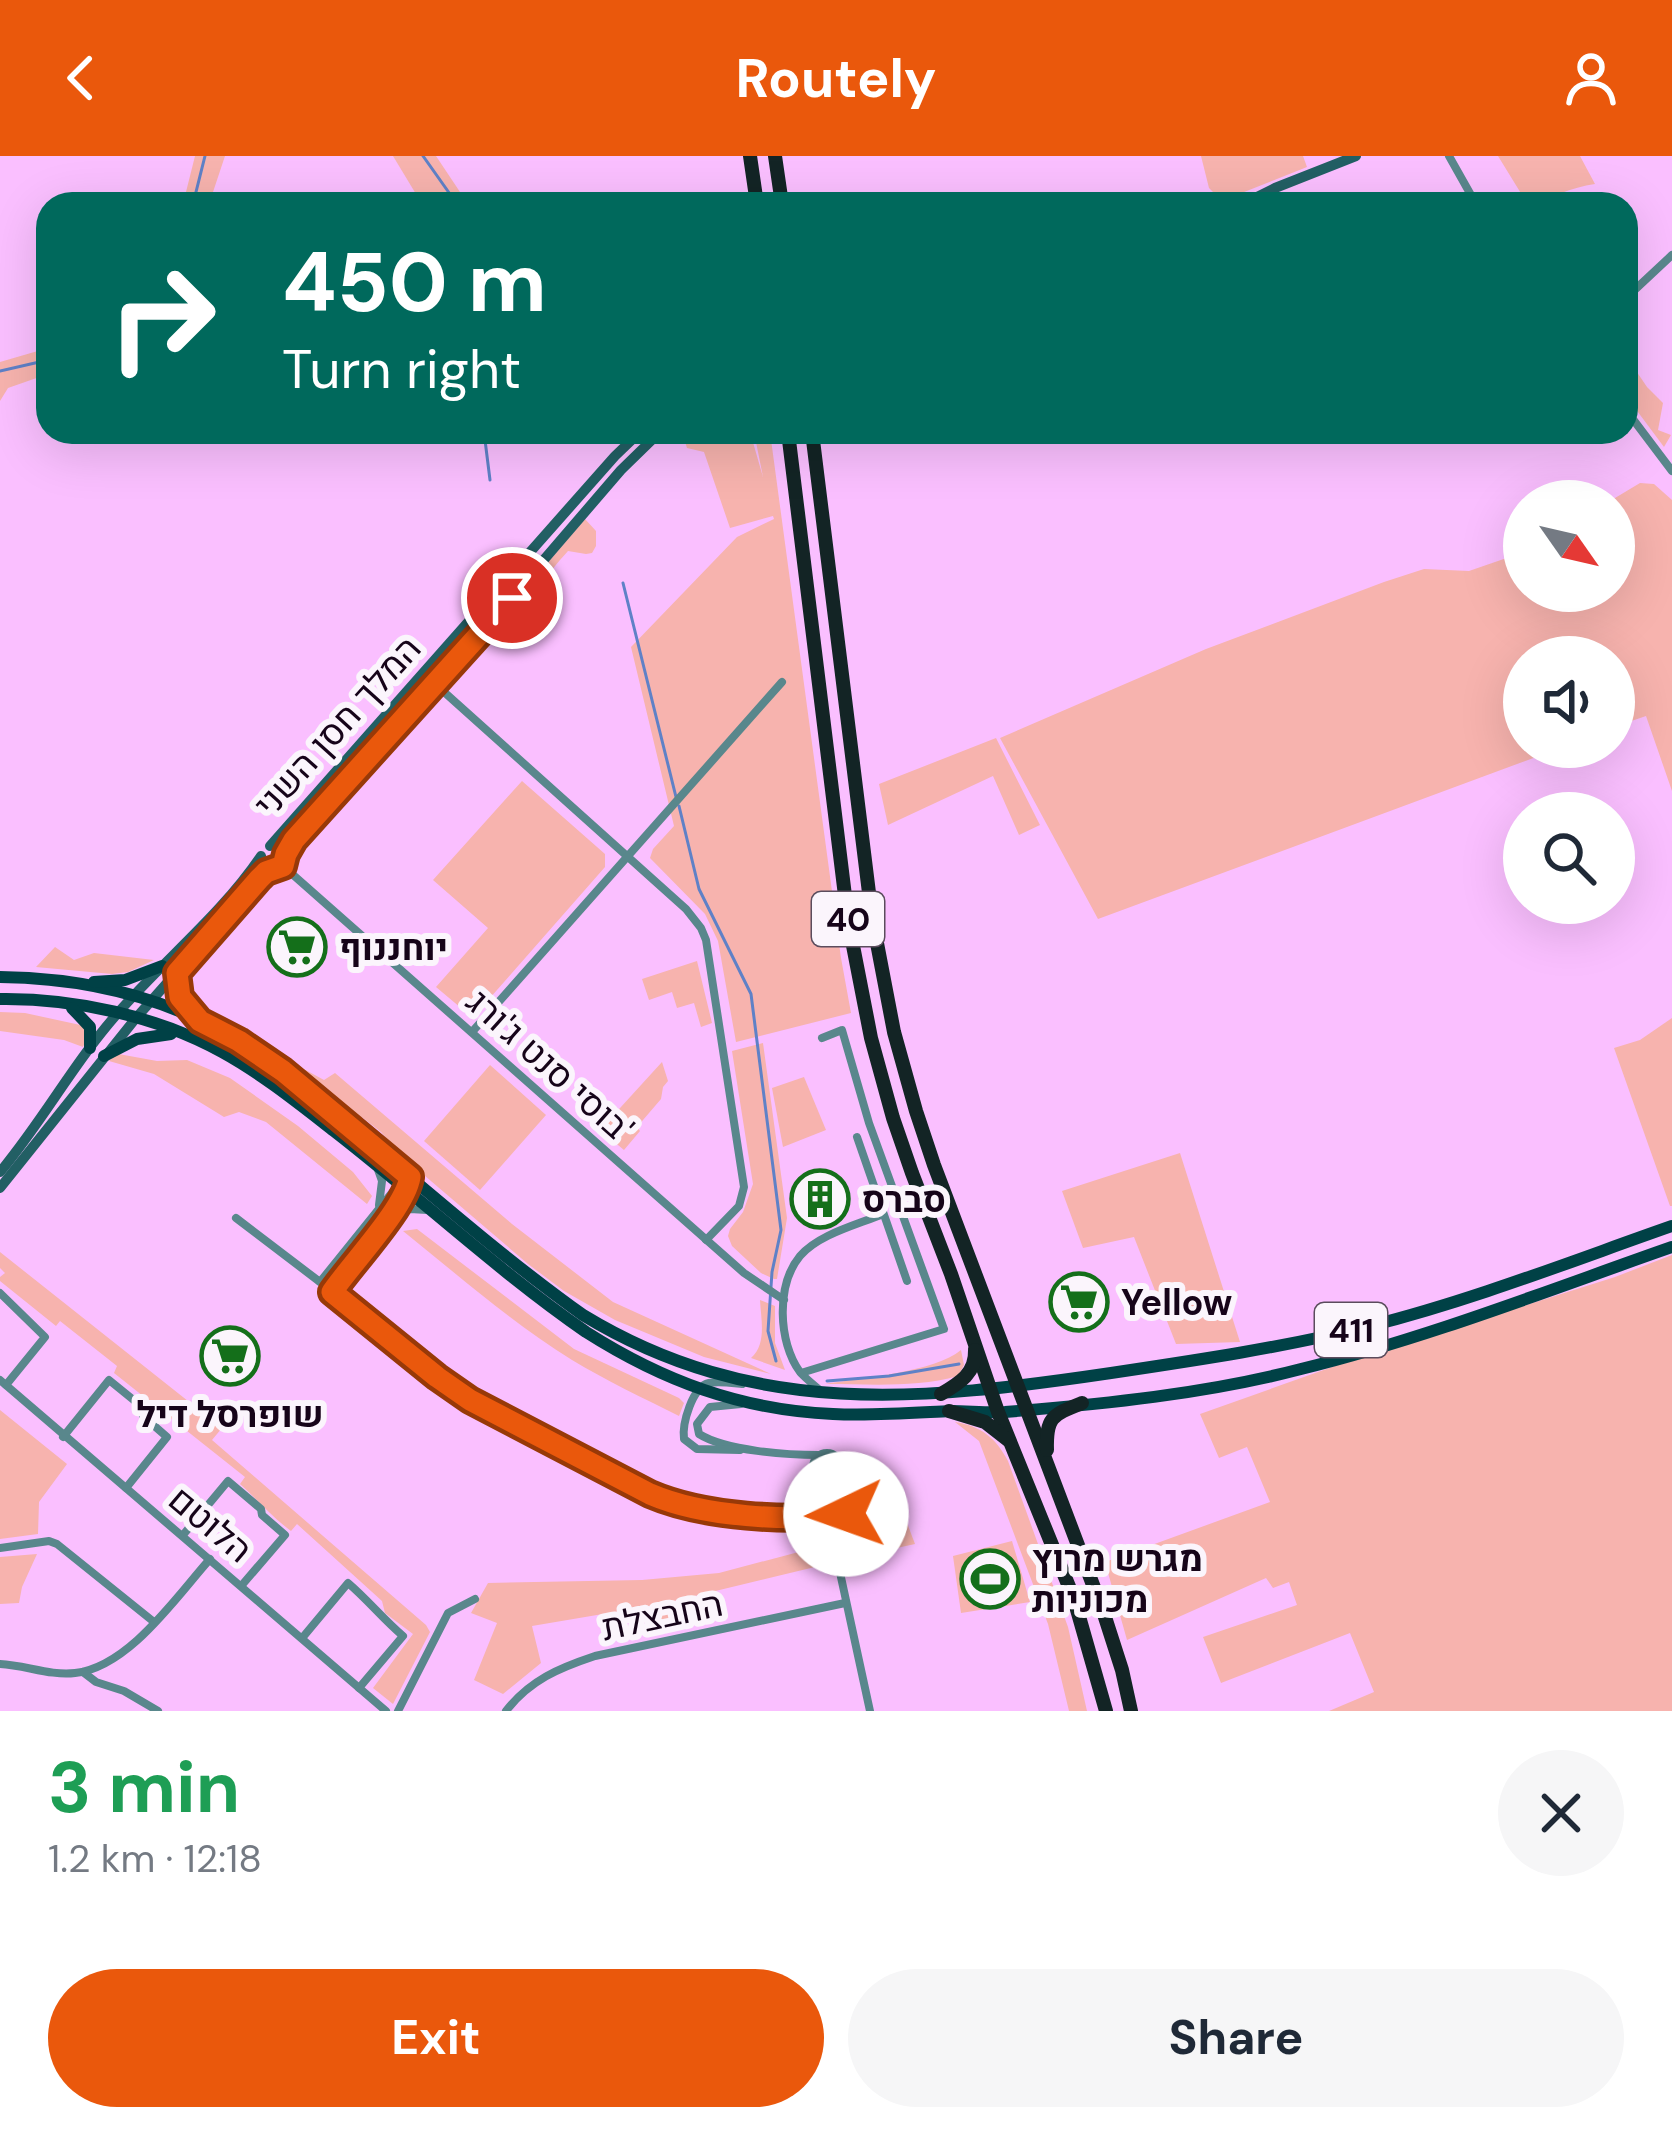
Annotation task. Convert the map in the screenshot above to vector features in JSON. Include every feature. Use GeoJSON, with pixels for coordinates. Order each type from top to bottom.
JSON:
{"type":"FeatureCollection","features":[{"type":"Feature","properties":{"kind":"highway"},"geometry":{"type":"LineString","coordinates":[[749,156],[755,192]]}},
{"type":"Feature","properties":{"kind":"highway"},"geometry":{"type":"LineString","coordinates":[[775,156],[780,192]]}},
{"type":"Feature","properties":{"kind":"highway","name":"40"},"geometry":{"type":"LineString","coordinates":[[789,444],[848,920],[866,1017],[893,1118],[998,1412],[1074,1599],[1106,1711]]}},
{"type":"Feature","properties":{"kind":"highway","name":"40"},"geometry":{"type":"LineString","coordinates":[[813,444],[872,917],[890,1012],[934,1165],[1104,1614],[1131,1711]]}},
{"type":"Feature","properties":{"kind":"highway"},"geometry":{"type":"LineString","coordinates":[[941,1394],[970,1372],[974,1339]]}},
{"type":"Feature","properties":{"kind":"highway"},"geometry":{"type":"LineString","coordinates":[[1048,1468],[1050,1421],[1082,1403]]}},
{"type":"Feature","properties":{"kind":"highway"},"geometry":{"type":"LineString","coordinates":[[949,1412],[985,1422],[1013,1444]]}},
{"type":"Feature","properties":{"kind":"highway"},"geometry":{"type":"LineString","coordinates":[[1125,1683],[1148,1711]]}},
{"type":"Feature","properties":{"kind":"main road"},"geometry":{"type":"LineString","coordinates":[[80,983],[125,980],[163,966]]}},
{"type":"Feature","properties":{"kind":"main road"},"geometry":{"type":"LineString","coordinates":[[177,973],[180,997],[200,1021]]}},
{"type":"Feature","properties":{"kind":"main road","name":"411"},"geometry":{"type":"LineString","coordinates":[[0,977],[80,983],[151,1000],[239,1041],[283,1071],[435,1212],[586,1332],[637,1363],[698,1389],[754,1404],[829,1414],[998,1412],[1161,1396],[1300,1370],[1449,1325],[1672,1247]]}},
{"type":"Feature","properties":{"kind":"main road","name":"411"},"geometry":{"type":"LineString","coordinates":[[0,999],[66,1004],[136,1018],[222,1052],[583,1315],[645,1348],[749,1384],[825,1394],[941,1394],[1238,1354],[1443,1306],[1672,1226]]}},
{"type":"Feature","properties":{"kind":"main road"},"geometry":{"type":"LineString","coordinates":[[66,1004],[88,1022],[90,1048]]}},
{"type":"Feature","properties":{"kind":"main road"},"geometry":{"type":"LineString","coordinates":[[104,1056],[147,1036],[182,1034]]}},
{"type":"Feature","properties":{"kind":"street"},"geometry":{"type":"LineString","coordinates":[[1312,156],[1318,170]]}},
{"type":"Feature","properties":{"kind":"street"},"geometry":{"type":"LineString","coordinates":[[1267,192],[1357,156]]}},
{"type":"Feature","properties":{"kind":"street"},"geometry":{"type":"LineString","coordinates":[[1449,156],[1470,192]]}},
{"type":"Feature","properties":{"kind":"street"},"geometry":{"type":"LineString","coordinates":[[1263,192],[1275,188]]}},
{"type":"Feature","properties":{"kind":"street"},"geometry":{"type":"LineString","coordinates":[[1638,287],[1672,256]]}},
{"type":"Feature","properties":{"kind":"street"},"geometry":{"type":"LineString","coordinates":[[1638,426],[1672,471]]}},
{"type":"Feature","properties":{"kind":"street","name":"המלך חסן השני"},"geometry":{"type":"LineString","coordinates":[[0,1188],[151,1000],[259,879],[280,863],[294,840],[628,444]]}},
{"type":"Feature","properties":{"kind":"street","name":"המלך חסן השני"},"geometry":{"type":"LineString","coordinates":[[0,1172],[117,1014],[648,444]]}},
{"type":"Feature","properties":{"kind":"street"},"geometry":{"type":"LineString","coordinates":[[430,679],[686,908],[701,928],[744,1187],[739,1206],[706,1240]]}},
{"type":"Feature","properties":{"kind":"street"},"geometry":{"type":"LineString","coordinates":[[472,1033],[782,682]]}},
{"type":"Feature","properties":{"kind":"street"},"geometry":{"type":"LineString","coordinates":[[281,848],[280,863],[264,865],[266,851],[281,848]]}},
{"type":"Feature","properties":{"kind":"street","name":"בוסי סנט ג'ורג'"},"geometry":{"type":"LineString","coordinates":[[280,863],[706,1240],[782,1300]]}},
{"type":"Feature","properties":{"kind":"street"},"geometry":{"type":"LineString","coordinates":[[801,1373],[944,1329],[869,1123],[842,1030],[822,1038]]}},
{"type":"Feature","properties":{"kind":"street"},"geometry":{"type":"LineString","coordinates":[[857,1137],[907,1281]]}},
{"type":"Feature","properties":{"kind":"street"},"geometry":{"type":"LineString","coordinates":[[373,1161],[382,1181],[378,1208]]}},
{"type":"Feature","properties":{"kind":"street"},"geometry":{"type":"LineString","coordinates":[[320,1282],[378,1208],[406,1183]]}},
{"type":"Feature","properties":{"kind":"street"},"geometry":{"type":"LineString","coordinates":[[332,1292],[389,1219],[406,1183]]}},
{"type":"Feature","properties":{"kind":"street"},"geometry":{"type":"LineString","coordinates":[[389,1219],[410,1209],[435,1212]]}},
{"type":"Feature","properties":{"kind":"street"},"geometry":{"type":"LineString","coordinates":[[825,1394],[801,1373],[784,1335],[782,1300],[804,1252],[883,1214]]}},
{"type":"Feature","properties":{"kind":"street"},"geometry":{"type":"LineString","coordinates":[[236,1218],[470,1400],[662,1499],[688,1508],[811,1519],[846,1514],[837,1456],[751,1449],[700,1434],[697,1424],[706,1409],[754,1404]]}},
{"type":"Feature","properties":{"kind":"street"},"geometry":{"type":"LineString","coordinates":[[0,1293],[45,1336],[3,1383]]}},
{"type":"Feature","properties":{"kind":"street"},"geometry":{"type":"LineString","coordinates":[[63,1437],[109,1380],[141,1406],[142,1416],[167,1437],[126,1488]]}},
{"type":"Feature","properties":{"kind":"street","name":"הלוטם"},"geometry":{"type":"LineString","coordinates":[[3,1383],[386,1711]]}},
{"type":"Feature","properties":{"kind":"street"},"geometry":{"type":"LineString","coordinates":[[749,1384],[710,1383],[698,1389],[682,1426],[684,1439],[698,1449],[751,1449]]}},
{"type":"Feature","properties":{"kind":"street"},"geometry":{"type":"LineString","coordinates":[[789,1453],[808,1462],[824,1481],[837,1478]]}},
{"type":"Feature","properties":{"kind":"street"},"geometry":{"type":"LineString","coordinates":[[813,1468],[819,1455]]}},
{"type":"Feature","properties":{"kind":"street"},"geometry":{"type":"LineString","coordinates":[[183,1534],[227,1481],[262,1509],[262,1515],[285,1535],[242,1585]]}},
{"type":"Feature","properties":{"kind":"street"},"geometry":{"type":"LineString","coordinates":[[0,1548],[57,1544],[154,1622]]}},
{"type":"Feature","properties":{"kind":"street"},"geometry":{"type":"LineString","coordinates":[[0,1664],[83,1672],[128,1648],[210,1559]]}},
{"type":"Feature","properties":{"kind":"street"},"geometry":{"type":"LineString","coordinates":[[839,1568],[869,1711]]}},
{"type":"Feature","properties":{"kind":"street"},"geometry":{"type":"LineString","coordinates":[[303,1637],[348,1583],[374,1606],[403,1636],[359,1688]]}},
{"type":"Feature","properties":{"kind":"street"},"geometry":{"type":"LineString","coordinates":[[398,1711],[448,1613],[475,1599]]}},
{"type":"Feature","properties":{"kind":"street","name":"החבצלת"},"geometry":{"type":"LineString","coordinates":[[506,1711],[538,1680],[595,1656],[845,1603]]}},
{"type":"Feature","properties":{"kind":"street"},"geometry":{"type":"LineString","coordinates":[[83,1672],[158,1711]]}},
{"type":"Feature","properties":{"kind":"shaded area"},"geometry":{"type":"Polygon","coordinates":[[[195,156],[225,156],[213,192],[186,192],[195,156]]]}},
{"type":"Feature","properties":{"kind":"shaded area"},"geometry":{"type":"Polygon","coordinates":[[[393,156],[436,156],[460,192],[415,192],[393,156]]]}},
{"type":"Feature","properties":{"kind":"shaded area"},"geometry":{"type":"Polygon","coordinates":[[[1201,156],[1303,156],[1307,167],[1244,192],[1209,188],[1201,156]]]}},
{"type":"Feature","properties":{"kind":"shaded area"},"geometry":{"type":"Polygon","coordinates":[[[1498,156],[1580,156],[1595,184],[1564,192],[1520,192],[1498,156]]]}},
{"type":"Feature","properties":{"kind":"shaded area"},"geometry":{"type":"Polygon","coordinates":[[[36,352],[36,378],[8,388],[0,401],[0,362],[36,352]]]}},
{"type":"Feature","properties":{"kind":"shaded area"},"geometry":{"type":"Polygon","coordinates":[[[1638,374],[1663,403],[1658,430],[1671,435],[1664,447],[1638,412],[1638,374]]]}},
{"type":"Feature","properties":{"kind":"shaded area"},"geometry":{"type":"Polygon","coordinates":[[[686,444],[753,444],[763,477],[756,444],[772,444],[851,1013],[736,1042],[718,941],[705,914],[650,858],[674,826],[631,647],[737,537],[774,519],[730,528],[704,452],[686,444]]]}},
{"type":"Feature","properties":{"kind":"shaded area"},"geometry":{"type":"Polygon","coordinates":[[[1654,484],[1672,500],[1672,791],[1646,716],[1635,720],[1635,636],[1503,636],[1506,768],[1098,919],[1000,738],[1206,649],[1424,569],[1469,571],[1503,559],[1503,612],[1635,612],[1635,486],[1654,484]]]}},
{"type":"Feature","properties":{"kind":"shaded area"},"geometry":{"type":"Polygon","coordinates":[[[585,519],[596,531],[592,553],[568,551],[540,582],[520,595],[585,519]]]}},
{"type":"Feature","properties":{"kind":"shaded area"},"geometry":{"type":"Polygon","coordinates":[[[996,738],[1040,825],[1019,835],[993,776],[888,825],[879,784],[996,738]]]}},
{"type":"Feature","properties":{"kind":"shaded area"},"geometry":{"type":"Polygon","coordinates":[[[522,781],[605,854],[605,867],[476,1012],[461,1008],[436,987],[488,928],[433,880],[522,781]]]}},
{"type":"Feature","properties":{"kind":"shaded area"},"geometry":{"type":"Polygon","coordinates":[[[55,947],[74,960],[94,953],[154,960],[112,974],[36,967],[55,947]]]}},
{"type":"Feature","properties":{"kind":"shaded area"},"geometry":{"type":"Polygon","coordinates":[[[697,961],[712,1023],[701,1027],[694,1003],[677,1008],[672,992],[649,1000],[642,979],[697,961]]]}},
{"type":"Feature","properties":{"kind":"shaded area"},"geometry":{"type":"Polygon","coordinates":[[[0,1012],[85,1026],[88,1036],[83,1047],[0,1031],[0,1012]]]}},
{"type":"Feature","properties":{"kind":"shaded area"},"geometry":{"type":"Polygon","coordinates":[[[1672,1018],[1670,1206],[1614,1048],[1640,1040],[1672,1018]]]}},
{"type":"Feature","properties":{"kind":"shaded area"},"geometry":{"type":"Polygon","coordinates":[[[763,1043],[787,1218],[777,1279],[761,1273],[732,1246],[728,1236],[753,1184],[732,1051],[763,1043]]]}},
{"type":"Feature","properties":{"kind":"shaded area"},"geometry":{"type":"Polygon","coordinates":[[[113,1053],[157,1061],[187,1060],[230,1078],[298,1126],[353,1172],[372,1196],[367,1204],[266,1122],[239,1112],[224,1117],[154,1074],[109,1061],[113,1053]]]}},
{"type":"Feature","properties":{"kind":"shaded area"},"geometry":{"type":"Polygon","coordinates":[[[289,1061],[324,1080],[335,1073],[512,1224],[613,1302],[771,1374],[704,1357],[615,1320],[564,1291],[404,1158],[381,1132],[336,1105],[289,1061]]]}},
{"type":"Feature","properties":{"kind":"shaded area"},"geometry":{"type":"Polygon","coordinates":[[[662,1062],[668,1081],[661,1099],[624,1150],[600,1130],[662,1062]]]}},
{"type":"Feature","properties":{"kind":"shaded area"},"geometry":{"type":"Polygon","coordinates":[[[490,1065],[546,1115],[480,1190],[424,1141],[490,1065]]]}},
{"type":"Feature","properties":{"kind":"shaded area"},"geometry":{"type":"Polygon","coordinates":[[[804,1077],[826,1130],[783,1147],[772,1088],[804,1077]]]}},
{"type":"Feature","properties":{"kind":"shaded area"},"geometry":{"type":"Polygon","coordinates":[[[1180,1153],[1240,1342],[1176,1344],[1134,1237],[1083,1248],[1062,1191],[1180,1153]]]}},
{"type":"Feature","properties":{"kind":"shaded area"},"geometry":{"type":"Polygon","coordinates":[[[417,1229],[574,1349],[679,1398],[684,1403],[679,1416],[585,1368],[528,1330],[403,1231],[417,1229]]]}},
{"type":"Feature","properties":{"kind":"shaded area"},"geometry":{"type":"Polygon","coordinates":[[[0,1252],[222,1428],[212,1440],[426,1625],[430,1632],[393,1704],[373,1688],[413,1634],[385,1613],[382,1601],[297,1524],[291,1531],[271,1514],[240,1484],[245,1477],[114,1373],[117,1366],[0,1281],[5,1273],[0,1268],[0,1252]]]}},
{"type":"Feature","properties":{"kind":"shaded area"},"geometry":{"type":"Polygon","coordinates":[[[1672,1255],[1672,1711],[1329,1711],[1374,1692],[1350,1633],[1221,1683],[1203,1637],[1297,1605],[1289,1582],[1273,1588],[1266,1578],[1127,1640],[1105,1562],[1270,1502],[1247,1447],[1219,1458],[1200,1414],[1672,1255]]]}},
{"type":"Feature","properties":{"kind":"shaded area"},"geometry":{"type":"Polygon","coordinates":[[[760,1300],[775,1306],[775,1343],[785,1370],[751,1358],[761,1339],[760,1300]]]}},
{"type":"Feature","properties":{"kind":"shaded area"},"geometry":{"type":"Polygon","coordinates":[[[961,1350],[964,1365],[958,1376],[942,1380],[825,1384],[916,1369],[961,1350]]]}},
{"type":"Feature","properties":{"kind":"shaded area"},"geometry":{"type":"Polygon","coordinates":[[[0,1410],[67,1464],[39,1502],[38,1534],[0,1539],[0,1410]]]}},
{"type":"Feature","properties":{"kind":"shaded area"},"geometry":{"type":"Polygon","coordinates":[[[955,1422],[987,1434],[1008,1461],[1068,1627],[1087,1711],[1069,1711],[1048,1624],[979,1441],[955,1422]]]}},
{"type":"Feature","properties":{"kind":"shaded area"},"geometry":{"type":"Polygon","coordinates":[[[904,1515],[915,1544],[883,1551],[865,1536],[863,1528],[904,1515]]]}},
{"type":"Feature","properties":{"kind":"shaded area"},"geometry":{"type":"Polygon","coordinates":[[[840,1541],[844,1560],[674,1601],[680,1629],[663,1632],[656,1605],[532,1626],[541,1663],[503,1694],[474,1680],[497,1623],[471,1613],[488,1583],[642,1580],[719,1573],[840,1541]]]}},
{"type":"Feature","properties":{"kind":"shaded area","name":"מגרש מרוץ מכוניות"},"geometry":{"type":"Polygon","coordinates":[[[1012,1541],[1030,1602],[961,1613],[953,1556],[1012,1541]]]}},
{"type":"Feature","properties":{"kind":"shaded area"},"geometry":{"type":"Polygon","coordinates":[[[37,1554],[19,1603],[0,1604],[0,1557],[37,1554]]]}},
{"type":"Feature","properties":{"kind":"waterway"},"geometry":{"type":"LineString","coordinates":[[196,192],[205,156]]}},
{"type":"Feature","properties":{"kind":"waterway"},"geometry":{"type":"LineString","coordinates":[[423,156],[448,192]]}},
{"type":"Feature","properties":{"kind":"waterway"},"geometry":{"type":"LineString","coordinates":[[0,371],[36,363]]}},
{"type":"Feature","properties":{"kind":"waterway"},"geometry":{"type":"LineString","coordinates":[[486,444],[490,480]]}},
{"type":"Feature","properties":{"kind":"waterway"},"geometry":{"type":"LineString","coordinates":[[623,583],[676,797]]}},
{"type":"Feature","properties":{"kind":"waterway"},"geometry":{"type":"LineString","coordinates":[[679,806],[699,889],[751,994],[781,1230],[768,1331],[776,1361]]}},
{"type":"Feature","properties":{"kind":"waterway"},"geometry":{"type":"LineString","coordinates":[[827,1381],[959,1364]]}},
{"type":"Feature","properties":{"kind":"place","name":"יוחננוף"},"geometry":{"type":"Point","coordinates":[297,947]}},
{"type":"Feature","properties":{"kind":"place","name":"סברס"},"geometry":{"type":"Point","coordinates":[820,1199]}},
{"type":"Feature","properties":{"kind":"place","name":"Yellow"},"geometry":{"type":"Point","coordinates":[1079,1302]}},
{"type":"Feature","properties":{"kind":"place","name":"שופרסל דיל"},"geometry":{"type":"Point","coordinates":[230,1356]}},
{"type":"Feature","properties":{"kind":"place","name":"מגרש מרוץ מכוניות"},"geometry":{"type":"Point","coordinates":[990,1579]}},
{"type":"Feature","properties":{"kind":"route"},"geometry":{"type":"LineString","coordinates":[[512,598],[294,840],[283,866],[259,879],[177,973],[180,997],[200,1021],[283,1071],[410,1177],[389,1219],[332,1292],[437,1377],[470,1400],[675,1504],[811,1519],[846,1514]]}}]}
